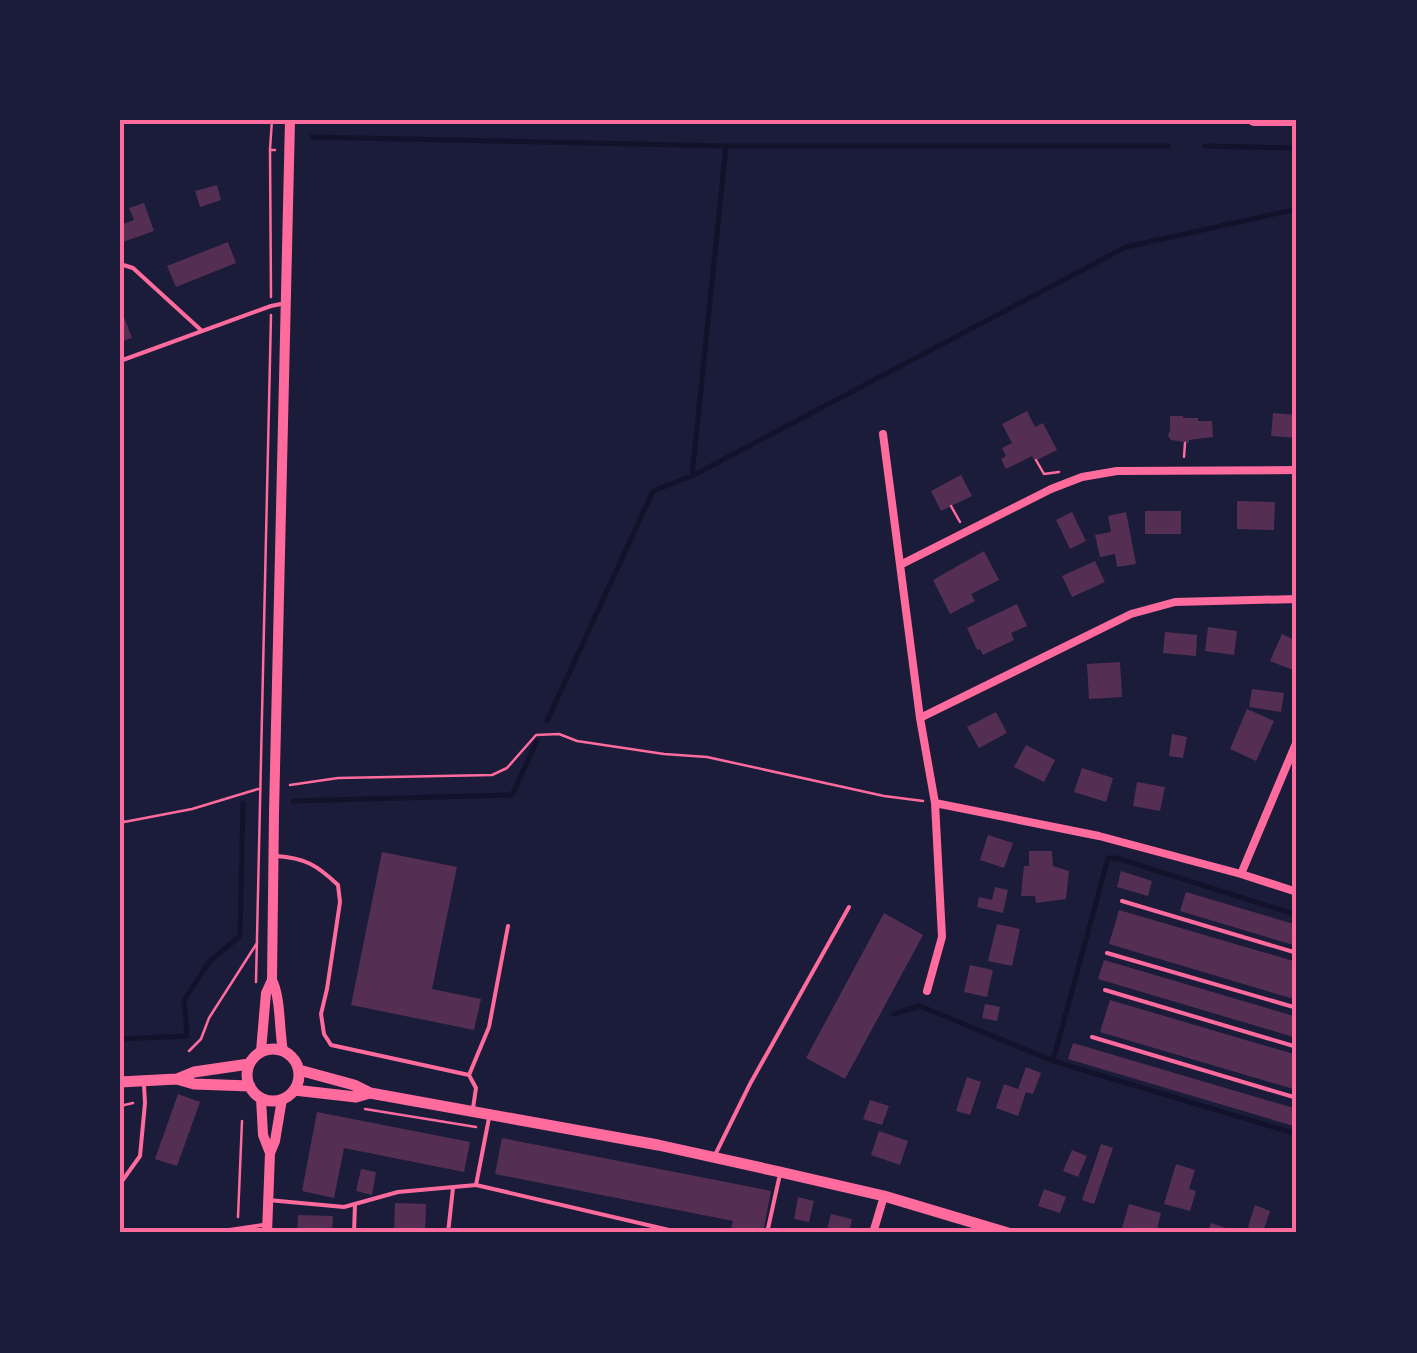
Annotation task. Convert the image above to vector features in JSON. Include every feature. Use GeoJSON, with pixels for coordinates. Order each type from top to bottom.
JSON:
{"type":"FeatureCollection","features":[{"type":"Feature","properties":{"kind":"highway"},"geometry":{"type":"LineString","coordinates":[[1254,120],[1297,120]]}},
{"type":"Feature","properties":{"kind":"main road"},"geometry":{"type":"LineString","coordinates":[[177,1079],[194,1072],[249,1064],[268,1049],[283,1051],[296,1062],[298,1084],[282,1099],[261,1098],[247,1078],[249,1064]]}},
{"type":"Feature","properties":{"kind":"main road"},"geometry":{"type":"LineString","coordinates":[[298,1070],[370,1094],[472,1110],[780,1172],[884,1196],[1008,1233]]}},
{"type":"Feature","properties":{"kind":"main road"},"geometry":{"type":"LineString","coordinates":[[120,1082],[177,1079],[194,1084],[250,1086]]}},
{"type":"Feature","properties":{"kind":"main road"},"geometry":{"type":"LineString","coordinates":[[294,1090],[356,1097],[370,1094]]}},
{"type":"Feature","properties":{"kind":"street"},"geometry":{"type":"LineString","coordinates":[[262,1052],[266,994],[272,980],[290,120]]}},
{"type":"Feature","properties":{"kind":"street"},"geometry":{"type":"LineString","coordinates":[[883,434],[935,803],[942,937],[926,990]]}},
{"type":"Feature","properties":{"kind":"street"},"geometry":{"type":"LineString","coordinates":[[902,564],[1082,476],[1117,471],[1297,470]]}},
{"type":"Feature","properties":{"kind":"street"},"geometry":{"type":"LineString","coordinates":[[920,718],[1131,614],[1175,602],[1297,599]]}},
{"type":"Feature","properties":{"kind":"street"},"geometry":{"type":"LineString","coordinates":[[1241,874],[1297,741]]}},
{"type":"Feature","properties":{"kind":"street"},"geometry":{"type":"LineString","coordinates":[[935,803],[1099,836],[1297,892]]}},
{"type":"Feature","properties":{"kind":"street"},"geometry":{"type":"LineString","coordinates":[[272,980],[277,989],[283,1051]]}},
{"type":"Feature","properties":{"kind":"street"},"geometry":{"type":"LineString","coordinates":[[261,1098],[263,1135],[270,1153]]}},
{"type":"Feature","properties":{"kind":"street"},"geometry":{"type":"LineString","coordinates":[[268,1228],[270,1153],[282,1099]]}},
{"type":"Feature","properties":{"kind":"street"},"geometry":{"type":"LineString","coordinates":[[873,1233],[884,1196]]}},
{"type":"Feature","properties":{"kind":"lane"},"geometry":{"type":"LineString","coordinates":[[120,264],[132,268],[202,331]]}},
{"type":"Feature","properties":{"kind":"lane"},"geometry":{"type":"LineString","coordinates":[[120,361],[286,304]]}},
{"type":"Feature","properties":{"kind":"lane"},"geometry":{"type":"LineString","coordinates":[[274,856],[317,865],[338,885],[340,902],[321,1014],[324,1034],[332,1045],[469,1075],[476,1088],[472,1110]]}},
{"type":"Feature","properties":{"kind":"lane"},"geometry":{"type":"LineString","coordinates":[[1122,901],[1297,953]]}},
{"type":"Feature","properties":{"kind":"lane"},"geometry":{"type":"LineString","coordinates":[[714,1158],[750,1084],[850,907]]}},
{"type":"Feature","properties":{"kind":"lane"},"geometry":{"type":"LineString","coordinates":[[469,1075],[489,1026],[508,926]]}},
{"type":"Feature","properties":{"kind":"lane"},"geometry":{"type":"LineString","coordinates":[[1108,953],[1297,1008]]}},
{"type":"Feature","properties":{"kind":"lane"},"geometry":{"type":"LineString","coordinates":[[1105,990],[1297,1047]]}},
{"type":"Feature","properties":{"kind":"lane"},"geometry":{"type":"LineString","coordinates":[[1092,1037],[1297,1098]]}},
{"type":"Feature","properties":{"kind":"lane"},"geometry":{"type":"LineString","coordinates":[[120,1184],[140,1156],[144,1080]]}},
{"type":"Feature","properties":{"kind":"lane"},"geometry":{"type":"LineString","coordinates":[[476,1185],[490,1114]]}},
{"type":"Feature","properties":{"kind":"lane"},"geometry":{"type":"LineString","coordinates":[[767,1233],[780,1172]]}},
{"type":"Feature","properties":{"kind":"lane"},"geometry":{"type":"LineString","coordinates":[[268,1200],[344,1206],[398,1192],[476,1185],[682,1233]]}},
{"type":"Feature","properties":{"kind":"lane"},"geometry":{"type":"LineString","coordinates":[[448,1233],[453,1187]]}},
{"type":"Feature","properties":{"kind":"lane"},"geometry":{"type":"LineString","coordinates":[[354,1233],[355,1204]]}},
{"type":"Feature","properties":{"kind":"lane"},"geometry":{"type":"LineString","coordinates":[[209,1233],[268,1228]]}},
{"type":"Feature","properties":{"kind":"path"},"geometry":{"type":"LineString","coordinates":[[256,980],[272,120]]}},
{"type":"Feature","properties":{"kind":"path"},"geometry":{"type":"LineString","coordinates":[[270,150],[289,151]]}},
{"type":"Feature","properties":{"kind":"path"},"geometry":{"type":"LineString","coordinates":[[1184,443],[1184,472]]}},
{"type":"Feature","properties":{"kind":"path"},"geometry":{"type":"LineString","coordinates":[[1036,460],[1044,474],[1059,472]]}},
{"type":"Feature","properties":{"kind":"path"},"geometry":{"type":"LineString","coordinates":[[951,506],[964,532]]}},
{"type":"Feature","properties":{"kind":"path"},"geometry":{"type":"LineString","coordinates":[[274,785],[311,784],[338,778],[492,775],[507,768],[536,735],[559,734],[664,754],[707,757],[884,796],[935,803]]}},
{"type":"Feature","properties":{"kind":"path"},"geometry":{"type":"LineString","coordinates":[[120,813],[124,822],[260,789]]}},
{"type":"Feature","properties":{"kind":"path"},"geometry":{"type":"LineString","coordinates":[[189,1051],[201,1039],[209,1018],[258,942]]}},
{"type":"Feature","properties":{"kind":"path"},"geometry":{"type":"LineString","coordinates":[[120,1106],[136,1102]]}},
{"type":"Feature","properties":{"kind":"path"},"geometry":{"type":"LineString","coordinates":[[366,1109],[474,1127]]}},
{"type":"Feature","properties":{"kind":"path"},"geometry":{"type":"LineString","coordinates":[[238,1218],[242,1121]]}},
{"type":"Feature","properties":{"kind":"building"},"geometry":{"type":"Polygon","coordinates":[[[217,185],[221,200],[200,207],[195,191],[217,185]]]}},
{"type":"Feature","properties":{"kind":"building"},"geometry":{"type":"Polygon","coordinates":[[[144,203],[154,231],[120,243],[120,225],[134,220],[129,208],[144,203]]]}},
{"type":"Feature","properties":{"kind":"building"},"geometry":{"type":"Polygon","coordinates":[[[228,242],[236,263],[176,287],[167,266],[228,242]]]}},
{"type":"Feature","properties":{"kind":"building"},"geometry":{"type":"Polygon","coordinates":[[[120,306],[132,338],[120,342],[120,306]]]}},
{"type":"Feature","properties":{"kind":"building"},"geometry":{"type":"Polygon","coordinates":[[[1027,411],[1035,427],[1043,423],[1057,450],[1035,461],[1032,456],[1006,469],[1001,459],[1006,456],[1002,448],[1012,443],[1002,424],[1027,411]]]}},
{"type":"Feature","properties":{"kind":"building"},"geometry":{"type":"Polygon","coordinates":[[[1273,413],[1297,415],[1297,438],[1271,436],[1273,413]]]}},
{"type":"Feature","properties":{"kind":"building"},"geometry":{"type":"Polygon","coordinates":[[[1170,416],[1212,421],[1213,437],[1189,443],[1171,440],[1170,416]]]}},
{"type":"Feature","properties":{"kind":"building"},"geometry":{"type":"Polygon","coordinates":[[[961,475],[972,496],[941,511],[931,491],[961,475]]]}},
{"type":"Feature","properties":{"kind":"building"},"geometry":{"type":"Polygon","coordinates":[[[1237,501],[1275,502],[1274,530],[1237,529],[1237,501]]]}},
{"type":"Feature","properties":{"kind":"building"},"geometry":{"type":"Polygon","coordinates":[[[1145,511],[1181,511],[1181,534],[1145,534],[1145,511]]]}},
{"type":"Feature","properties":{"kind":"building"},"geometry":{"type":"Polygon","coordinates":[[[1072,512],[1086,541],[1070,549],[1056,520],[1072,512]]]}},
{"type":"Feature","properties":{"kind":"building"},"geometry":{"type":"Polygon","coordinates":[[[1126,512],[1136,564],[1117,567],[1115,554],[1100,557],[1095,535],[1111,532],[1108,516],[1126,512]]]}},
{"type":"Feature","properties":{"kind":"building"},"geometry":{"type":"Polygon","coordinates":[[[984,551],[999,580],[971,594],[975,601],[950,614],[933,580],[984,551]]]}},
{"type":"Feature","properties":{"kind":"building"},"geometry":{"type":"Polygon","coordinates":[[[1095,561],[1105,582],[1072,597],[1062,576],[1095,561]]]}},
{"type":"Feature","properties":{"kind":"building"},"geometry":{"type":"Polygon","coordinates":[[[1017,604],[1027,626],[1011,633],[1014,640],[983,655],[967,628],[1017,604]]]}},
{"type":"Feature","properties":{"kind":"building"},"geometry":{"type":"Polygon","coordinates":[[[1208,627],[1237,631],[1234,655],[1205,651],[1208,627]]]}},
{"type":"Feature","properties":{"kind":"building"},"geometry":{"type":"Polygon","coordinates":[[[1165,632],[1197,635],[1196,656],[1163,653],[1165,632]]]}},
{"type":"Feature","properties":{"kind":"building"},"geometry":{"type":"Polygon","coordinates":[[[1282,634],[1297,641],[1293,670],[1270,661],[1282,634]]]}},
{"type":"Feature","properties":{"kind":"building"},"geometry":{"type":"Polygon","coordinates":[[[1120,662],[1122,697],[1089,699],[1087,664],[1120,662]]]}},
{"type":"Feature","properties":{"kind":"building"},"geometry":{"type":"Polygon","coordinates":[[[1252,689],[1284,693],[1281,712],[1249,707],[1252,689]]]}},
{"type":"Feature","properties":{"kind":"building"},"geometry":{"type":"Polygon","coordinates":[[[1247,709],[1274,721],[1256,761],[1230,749],[1247,709]]]}},
{"type":"Feature","properties":{"kind":"building"},"geometry":{"type":"Polygon","coordinates":[[[996,712],[1007,733],[979,748],[967,727],[996,712]]]}},
{"type":"Feature","properties":{"kind":"building"},"geometry":{"type":"Polygon","coordinates":[[[1172,734],[1187,737],[1183,758],[1169,756],[1172,734]]]}},
{"type":"Feature","properties":{"kind":"building"},"geometry":{"type":"Polygon","coordinates":[[[1026,745],[1055,760],[1044,782],[1014,767],[1026,745]]]}},
{"type":"Feature","properties":{"kind":"building"},"geometry":{"type":"Polygon","coordinates":[[[1082,768],[1113,778],[1106,802],[1074,792],[1082,768]]]}},
{"type":"Feature","properties":{"kind":"building"},"geometry":{"type":"Polygon","coordinates":[[[1137,782],[1165,787],[1160,811],[1133,806],[1137,782]]]}},
{"type":"Feature","properties":{"kind":"building"},"geometry":{"type":"Polygon","coordinates":[[[988,835],[1013,843],[1004,868],[980,860],[988,835]]]}},
{"type":"Feature","properties":{"kind":"building"},"geometry":{"type":"Polygon","coordinates":[[[1029,851],[1052,851],[1053,866],[1069,871],[1066,899],[1036,903],[1035,896],[1021,896],[1029,851]]]}},
{"type":"Feature","properties":{"kind":"building"},"geometry":{"type":"Polygon","coordinates":[[[382,852],[457,867],[432,989],[481,999],[474,1030],[351,1005],[382,852]]]}},
{"type":"Feature","properties":{"kind":"building"},"geometry":{"type":"Polygon","coordinates":[[[1121,871],[1152,881],[1148,896],[1117,887],[1121,871]]]}},
{"type":"Feature","properties":{"kind":"building"},"geometry":{"type":"Polygon","coordinates":[[[995,887],[1008,890],[1003,913],[977,907],[979,897],[992,900],[995,887]]]}},
{"type":"Feature","properties":{"kind":"building"},"geometry":{"type":"Polygon","coordinates":[[[1186,892],[1297,925],[1297,946],[1180,911],[1186,892]]]}},
{"type":"Feature","properties":{"kind":"building"},"geometry":{"type":"Polygon","coordinates":[[[1119,910],[1297,962],[1297,1000],[1109,944],[1119,910]]]}},
{"type":"Feature","properties":{"kind":"building"},"geometry":{"type":"Polygon","coordinates":[[[884,913],[923,935],[845,1079],[806,1058],[884,913]]]}},
{"type":"Feature","properties":{"kind":"building"},"geometry":{"type":"Polygon","coordinates":[[[997,924],[1020,929],[1012,966],[988,961],[997,924]]]}},
{"type":"Feature","properties":{"kind":"building"},"geometry":{"type":"Polygon","coordinates":[[[1104,960],[1297,1017],[1297,1038],[1098,979],[1104,960]]]}},
{"type":"Feature","properties":{"kind":"building"},"geometry":{"type":"Polygon","coordinates":[[[970,965],[993,970],[987,997],[964,992],[970,965]]]}},
{"type":"Feature","properties":{"kind":"building"},"geometry":{"type":"Polygon","coordinates":[[[1110,1000],[1297,1055],[1297,1090],[1100,1032],[1110,1000]]]}},
{"type":"Feature","properties":{"kind":"building"},"geometry":{"type":"Polygon","coordinates":[[[985,1004],[1000,1007],[997,1021],[982,1018],[985,1004]]]}},
{"type":"Feature","properties":{"kind":"building"},"geometry":{"type":"Polygon","coordinates":[[[1073,1043],[1297,1109],[1297,1127],[1068,1059],[1073,1043]]]}},
{"type":"Feature","properties":{"kind":"building"},"geometry":{"type":"Polygon","coordinates":[[[1026,1067],[1041,1073],[1033,1094],[1026,1092],[1018,1116],[996,1108],[1004,1084],[1018,1089],[1026,1067]]]}},
{"type":"Feature","properties":{"kind":"building"},"geometry":{"type":"Polygon","coordinates":[[[967,1077],[981,1082],[970,1115],[956,1111],[967,1077]]]}},
{"type":"Feature","properties":{"kind":"building"},"geometry":{"type":"Polygon","coordinates":[[[178,1094],[200,1102],[177,1166],[155,1159],[178,1094]]]}},
{"type":"Feature","properties":{"kind":"building"},"geometry":{"type":"Polygon","coordinates":[[[870,1100],[889,1106],[882,1125],[863,1119],[870,1100]]]}},
{"type":"Feature","properties":{"kind":"building"},"geometry":{"type":"Polygon","coordinates":[[[317,1112],[470,1142],[464,1172],[344,1148],[334,1198],[302,1191],[317,1112]]]}},
{"type":"Feature","properties":{"kind":"building"},"geometry":{"type":"Polygon","coordinates":[[[879,1131],[908,1141],[900,1165],[871,1155],[879,1131]]]}},
{"type":"Feature","properties":{"kind":"building"},"geometry":{"type":"Polygon","coordinates":[[[502,1138],[771,1191],[763,1233],[730,1233],[733,1221],[495,1174],[502,1138]]]}},
{"type":"Feature","properties":{"kind":"building"},"geometry":{"type":"Polygon","coordinates":[[[1101,1144],[1113,1148],[1094,1204],[1082,1200],[1101,1144]]]}},
{"type":"Feature","properties":{"kind":"building"},"geometry":{"type":"Polygon","coordinates":[[[1072,1150],[1087,1156],[1078,1177],[1063,1171],[1072,1150]]]}},
{"type":"Feature","properties":{"kind":"building"},"geometry":{"type":"Polygon","coordinates":[[[1176,1164],[1195,1170],[1189,1189],[1196,1191],[1190,1211],[1164,1204],[1176,1164]]]}},
{"type":"Feature","properties":{"kind":"building"},"geometry":{"type":"Polygon","coordinates":[[[361,1169],[376,1172],[372,1195],[356,1191],[361,1169]]]}},
{"type":"Feature","properties":{"kind":"building"},"geometry":{"type":"Polygon","coordinates":[[[1044,1189],[1066,1197],[1060,1213],[1038,1206],[1044,1189]]]}},
{"type":"Feature","properties":{"kind":"building"},"geometry":{"type":"Polygon","coordinates":[[[798,1197],[814,1201],[809,1222],[794,1219],[798,1197]]]}},
{"type":"Feature","properties":{"kind":"building"},"geometry":{"type":"Polygon","coordinates":[[[395,1203],[426,1204],[425,1233],[394,1233],[395,1203]]]}},
{"type":"Feature","properties":{"kind":"building"},"geometry":{"type":"Polygon","coordinates":[[[1129,1204],[1161,1213],[1156,1233],[1122,1228],[1129,1204]]]}},
{"type":"Feature","properties":{"kind":"building"},"geometry":{"type":"Polygon","coordinates":[[[1255,1205],[1270,1211],[1263,1232],[1248,1227],[1255,1205]]]}},
{"type":"Feature","properties":{"kind":"building"},"geometry":{"type":"Polygon","coordinates":[[[831,1214],[852,1219],[849,1233],[826,1233],[831,1214]]]}},
{"type":"Feature","properties":{"kind":"building"},"geometry":{"type":"Polygon","coordinates":[[[298,1215],[333,1216],[332,1233],[297,1233],[298,1215]]]}},
{"type":"Feature","properties":{"kind":"building"},"geometry":{"type":"Polygon","coordinates":[[[1211,1223],[1238,1232],[1238,1233],[1207,1233],[1211,1223]]]}},
{"type":"Feature","properties":{"kind":"waterway"},"geometry":{"type":"LineString","coordinates":[[312,137],[726,146],[1168,146]]}},
{"type":"Feature","properties":{"kind":"waterway"},"geometry":{"type":"LineString","coordinates":[[692,476],[726,146]]}},
{"type":"Feature","properties":{"kind":"waterway"},"geometry":{"type":"LineString","coordinates":[[1205,146],[1297,148]]}},
{"type":"Feature","properties":{"kind":"waterway"},"geometry":{"type":"LineString","coordinates":[[547,721],[653,491],[692,476],[1126,247],[1297,209]]}},
{"type":"Feature","properties":{"kind":"waterway"},"geometry":{"type":"LineString","coordinates":[[293,801],[512,795],[537,741]]}},
{"type":"Feature","properties":{"kind":"waterway"},"geometry":{"type":"LineString","coordinates":[[120,1039],[187,1036],[184,1000],[209,962],[240,936],[243,803]]}},
{"type":"Feature","properties":{"kind":"waterway"},"geometry":{"type":"LineString","coordinates":[[1053,1061],[1108,858],[1297,915]]}},
{"type":"Feature","properties":{"kind":"waterway"},"geometry":{"type":"LineString","coordinates":[[894,1014],[920,1006],[1053,1061],[1297,1134]]}}]}
